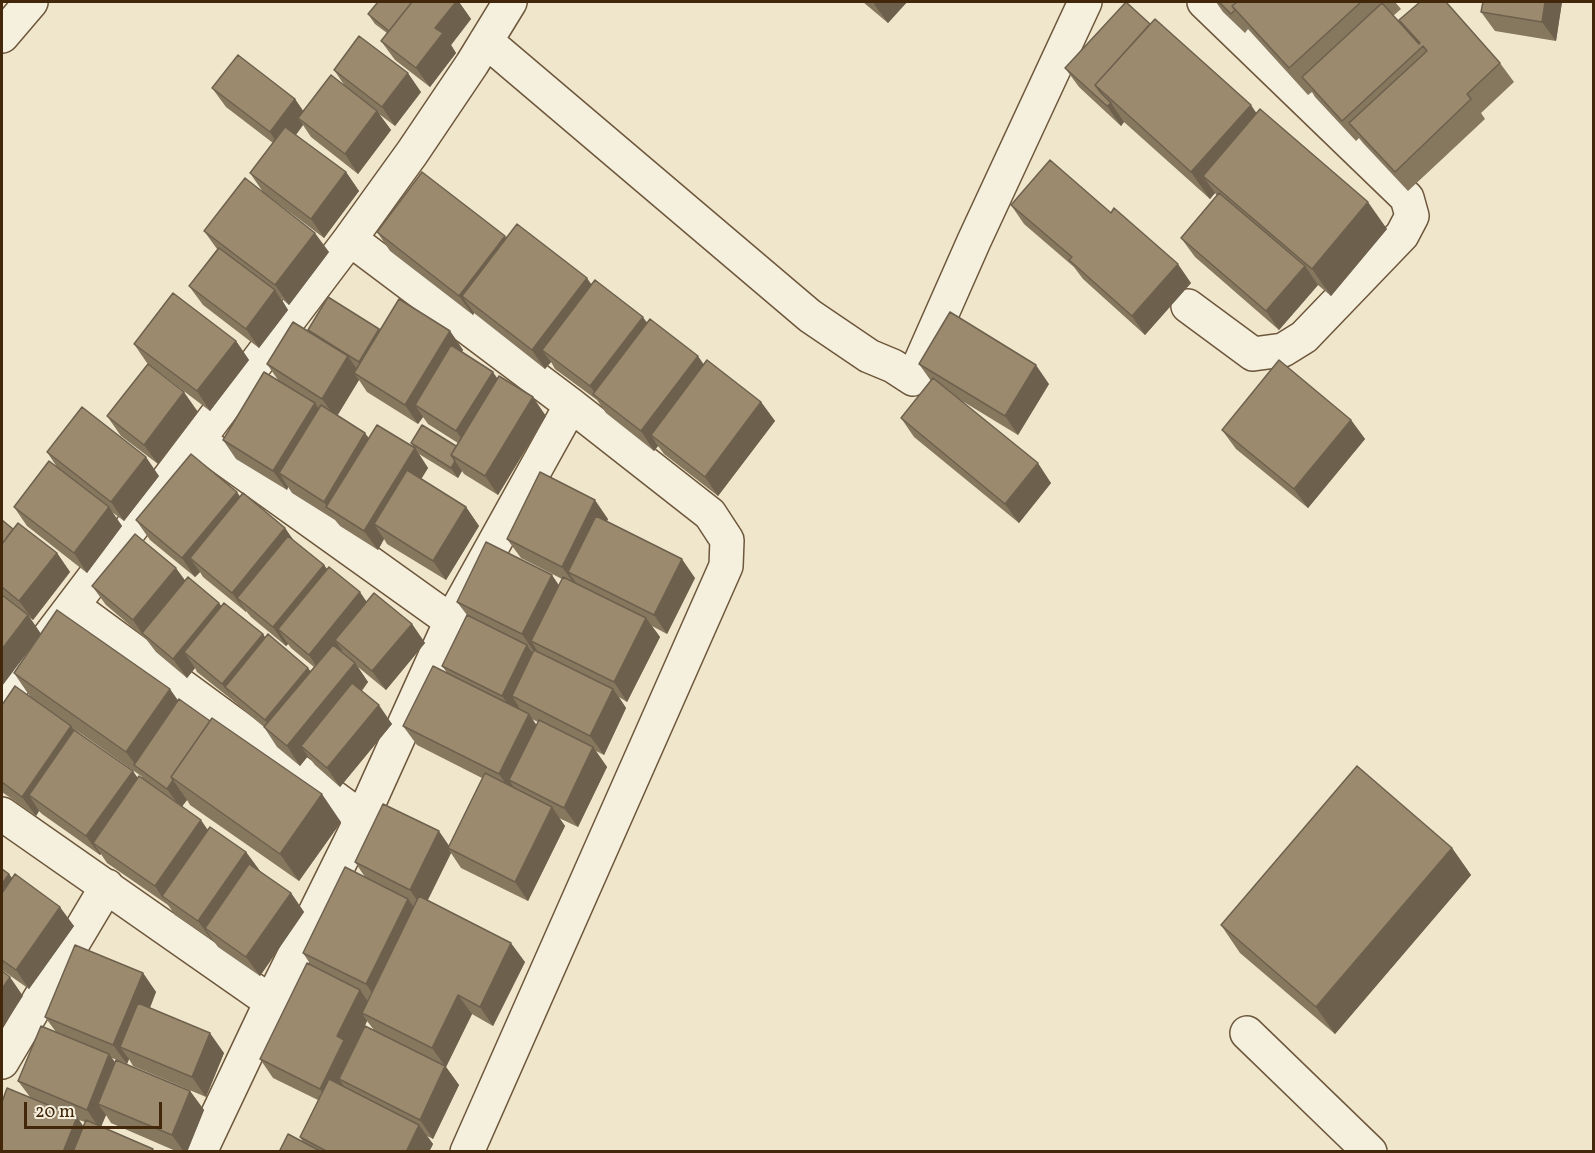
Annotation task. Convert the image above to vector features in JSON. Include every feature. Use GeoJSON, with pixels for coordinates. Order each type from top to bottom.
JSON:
{"type":"FeatureCollection","features":[{"type":"Feature","properties":{"kind":"street"},"geometry":{"type":"LineString","coordinates":[[2,36],[31,2]]}},
{"type":"Feature","properties":{"kind":"street"},"geometry":{"type":"LineString","coordinates":[[2,699],[350,239],[412,153],[510,2]]}},
{"type":"Feature","properties":{"kind":"street"},"geometry":{"type":"LineString","coordinates":[[486,41],[810,316],[913,379],[1085,2]]}},
{"type":"Feature","properties":{"kind":"street"},"geometry":{"type":"LineString","coordinates":[[1188,306],[1253,354],[1283,350],[1304,337],[1402,235],[1412,216],[1407,198],[1204,2]]}},
{"type":"Feature","properties":{"kind":"street"},"geometry":{"type":"LineString","coordinates":[[350,239],[571,405],[710,514],[727,540],[726,566],[467,1152]]}},
{"type":"Feature","properties":{"kind":"street"},"geometry":{"type":"LineString","coordinates":[[200,1152],[362,818],[451,621],[571,405]]}},
{"type":"Feature","properties":{"kind":"street"},"geometry":{"type":"LineString","coordinates":[[198,440],[451,621]]}},
{"type":"Feature","properties":{"kind":"street"},"geometry":{"type":"LineString","coordinates":[[73,606],[362,818]]}},
{"type":"Feature","properties":{"kind":"street"},"geometry":{"type":"LineString","coordinates":[[2,814],[271,1002]]}},
{"type":"Feature","properties":{"kind":"street"},"geometry":{"type":"LineString","coordinates":[[2,1062],[107,886]]}},
{"type":"Feature","properties":{"kind":"street"},"geometry":{"type":"LineString","coordinates":[[1247,1033],[1370,1152]]}},
{"type":"Feature","properties":{"kind":"building"},"geometry":{"type":"Polygon","coordinates":[[[378,2],[412,2],[389,31],[368,14],[378,2]]]}},
{"type":"Feature","properties":{"kind":"building"},"geometry":{"type":"Polygon","coordinates":[[[412,2],[456,2],[435,28],[443,33],[416,68],[381,41],[412,2]]]}},
{"type":"Feature","properties":{"kind":"building"},"geometry":{"type":"Polygon","coordinates":[[[1126,2],[1150,24],[1095,85],[1111,103],[1107,106],[1065,68],[1126,2]]]}},
{"type":"Feature","properties":{"kind":"building"},"geometry":{"type":"Polygon","coordinates":[[[1219,2],[1237,2],[1232,6],[1235,10],[1231,14],[1219,2]]]}},
{"type":"Feature","properties":{"kind":"building"},"geometry":{"type":"Polygon","coordinates":[[[1237,2],[1361,2],[1289,68],[1232,6],[1237,2]]]}},
{"type":"Feature","properties":{"kind":"building"},"geometry":{"type":"Polygon","coordinates":[[[1420,2],[1446,2],[1500,63],[1467,94],[1471,99],[1395,172],[1349,123],[1427,51],[1423,46],[1342,121],[1302,77],[1382,3],[1419,44],[1399,20],[1420,2]]]}},
{"type":"Feature","properties":{"kind":"building"},"geometry":{"type":"Polygon","coordinates":[[[1483,2],[1545,2],[1542,22],[1481,12],[1483,2]]]}},
{"type":"Feature","properties":{"kind":"building"},"geometry":{"type":"Polygon","coordinates":[[[1155,19],[1251,105],[1191,172],[1095,85],[1155,19]]]}},
{"type":"Feature","properties":{"kind":"building"},"geometry":{"type":"Polygon","coordinates":[[[359,36],[408,73],[382,107],[334,70],[359,36]]]}},
{"type":"Feature","properties":{"kind":"building"},"geometry":{"type":"Polygon","coordinates":[[[238,55],[295,99],[270,132],[212,88],[238,55]]]}},
{"type":"Feature","properties":{"kind":"building"},"geometry":{"type":"Polygon","coordinates":[[[331,75],[377,111],[345,154],[298,118],[331,75]]]}},
{"type":"Feature","properties":{"kind":"building"},"geometry":{"type":"Polygon","coordinates":[[[1260,109],[1368,202],[1312,269],[1203,176],[1260,109]]]}},
{"type":"Feature","properties":{"kind":"building"},"geometry":{"type":"Polygon","coordinates":[[[285,127],[346,172],[311,219],[250,173],[285,127]]]}},
{"type":"Feature","properties":{"kind":"building"},"geometry":{"type":"Polygon","coordinates":[[[1050,160],[1111,213],[1114,208],[1178,264],[1132,316],[1069,260],[1072,257],[1011,205],[1050,160]]]}},
{"type":"Feature","properties":{"kind":"building"},"geometry":{"type":"Polygon","coordinates":[[[422,172],[505,236],[459,296],[377,232],[422,172]]]}},
{"type":"Feature","properties":{"kind":"building"},"geometry":{"type":"Polygon","coordinates":[[[245,178],[315,233],[275,285],[204,231],[245,178]]]}},
{"type":"Feature","properties":{"kind":"building"},"geometry":{"type":"Polygon","coordinates":[[[1219,193],[1305,266],[1266,311],[1181,238],[1219,193]]]}},
{"type":"Feature","properties":{"kind":"building"},"geometry":{"type":"Polygon","coordinates":[[[517,224],[587,278],[532,350],[462,296],[517,224]]]}},
{"type":"Feature","properties":{"kind":"building"},"geometry":{"type":"Polygon","coordinates":[[[219,248],[275,290],[246,329],[189,286],[219,248]]]}},
{"type":"Feature","properties":{"kind":"building"},"geometry":{"type":"Polygon","coordinates":[[[595,280],[643,317],[590,386],[542,350],[595,280]]]}},
{"type":"Feature","properties":{"kind":"building"},"geometry":{"type":"Polygon","coordinates":[[[173,293],[236,341],[197,391],[134,344],[173,293]]]}},
{"type":"Feature","properties":{"kind":"building"},"geometry":{"type":"Polygon","coordinates":[[[328,297],[379,329],[359,362],[308,330],[328,297]]]}},
{"type":"Feature","properties":{"kind":"building"},"geometry":{"type":"Polygon","coordinates":[[[399,299],[450,331],[405,405],[354,373],[399,299]]]}},
{"type":"Feature","properties":{"kind":"building"},"geometry":{"type":"Polygon","coordinates":[[[950,312],[1036,365],[1005,416],[919,364],[950,312]]]}},
{"type":"Feature","properties":{"kind":"building"},"geometry":{"type":"Polygon","coordinates":[[[650,319],[698,356],[641,431],[593,394],[650,319]]]}},
{"type":"Feature","properties":{"kind":"building"},"geometry":{"type":"Polygon","coordinates":[[[293,322],[348,356],[322,399],[267,364],[293,322]]]}},
{"type":"Feature","properties":{"kind":"building"},"geometry":{"type":"Polygon","coordinates":[[[451,345],[493,372],[456,431],[415,405],[451,345]]]}},
{"type":"Feature","properties":{"kind":"building"},"geometry":{"type":"Polygon","coordinates":[[[707,360],[761,402],[705,477],[651,435],[707,360]]]}},
{"type":"Feature","properties":{"kind":"building"},"geometry":{"type":"Polygon","coordinates":[[[1279,360],[1351,420],[1294,489],[1222,430],[1279,360]]]}},
{"type":"Feature","properties":{"kind":"building"},"geometry":{"type":"Polygon","coordinates":[[[148,364],[184,392],[144,445],[107,416],[148,364]]]}},
{"type":"Feature","properties":{"kind":"building"},"geometry":{"type":"Polygon","coordinates":[[[264,372],[315,403],[273,471],[223,440],[264,372]]]}},
{"type":"Feature","properties":{"kind":"building"},"geometry":{"type":"Polygon","coordinates":[[[499,376],[533,397],[485,476],[451,455],[499,376]]]}},
{"type":"Feature","properties":{"kind":"building"},"geometry":{"type":"Polygon","coordinates":[[[933,378],[1038,463],[1005,504],[901,418],[933,378]]]}},
{"type":"Feature","properties":{"kind":"building"},"geometry":{"type":"Polygon","coordinates":[[[321,405],[365,433],[324,502],[279,473],[321,405]]]}},
{"type":"Feature","properties":{"kind":"building"},"geometry":{"type":"Polygon","coordinates":[[[82,407],[146,457],[111,502],[47,452],[82,407]]]}},
{"type":"Feature","properties":{"kind":"building"},"geometry":{"type":"Polygon","coordinates":[[[377,425],[415,448],[364,531],[326,507],[377,425]]]}},
{"type":"Feature","properties":{"kind":"building"},"geometry":{"type":"Polygon","coordinates":[[[422,425],[456,446],[451,455],[455,461],[451,468],[411,443],[422,425]]]}},
{"type":"Feature","properties":{"kind":"building"},"geometry":{"type":"Polygon","coordinates":[[[191,454],[237,492],[182,558],[136,520],[191,454]]]}},
{"type":"Feature","properties":{"kind":"building"},"geometry":{"type":"Polygon","coordinates":[[[49,461],[109,507],[74,553],[14,507],[49,461]]]}},
{"type":"Feature","properties":{"kind":"building"},"geometry":{"type":"Polygon","coordinates":[[[407,470],[466,507],[433,561],[374,524],[407,470]]]}},
{"type":"Feature","properties":{"kind":"building"},"geometry":{"type":"Polygon","coordinates":[[[540,472],[595,500],[562,567],[507,539],[540,472]]]}},
{"type":"Feature","properties":{"kind":"building"},"geometry":{"type":"Polygon","coordinates":[[[243,493],[285,528],[232,593],[190,558],[243,493]]]}},
{"type":"Feature","properties":{"kind":"building"},"geometry":{"type":"Polygon","coordinates":[[[596,516],[682,559],[654,615],[568,572],[596,516]]]}},
{"type":"Feature","properties":{"kind":"building"},"geometry":{"type":"Polygon","coordinates":[[[2,520],[13,529],[2,544],[2,520]]]}},
{"type":"Feature","properties":{"kind":"building"},"geometry":{"type":"Polygon","coordinates":[[[18,523],[57,553],[19,601],[2,587],[2,544],[18,523]]]}},
{"type":"Feature","properties":{"kind":"building"},"geometry":{"type":"Polygon","coordinates":[[[135,534],[176,568],[133,620],[92,586],[135,534]]]}},
{"type":"Feature","properties":{"kind":"building"},"geometry":{"type":"Polygon","coordinates":[[[288,536],[324,565],[273,627],[237,598],[288,536]]]}},
{"type":"Feature","properties":{"kind":"building"},"geometry":{"type":"Polygon","coordinates":[[[486,542],[552,575],[522,634],[457,602],[486,542]]]}},
{"type":"Feature","properties":{"kind":"building"},"geometry":{"type":"Polygon","coordinates":[[[329,567],[360,592],[309,655],[278,629],[329,567]]]}},
{"type":"Feature","properties":{"kind":"building"},"geometry":{"type":"Polygon","coordinates":[[[188,577],[219,603],[173,659],[142,633],[188,577]]]}},
{"type":"Feature","properties":{"kind":"building"},"geometry":{"type":"Polygon","coordinates":[[[563,577],[646,618],[614,682],[531,641],[563,577]]]}},
{"type":"Feature","properties":{"kind":"building"},"geometry":{"type":"Polygon","coordinates":[[[374,593],[412,624],[372,671],[335,640],[374,593]]]}},
{"type":"Feature","properties":{"kind":"building"},"geometry":{"type":"Polygon","coordinates":[[[2,595],[28,615],[2,649],[2,595]]]}},
{"type":"Feature","properties":{"kind":"building"},"geometry":{"type":"Polygon","coordinates":[[[224,603],[263,634],[222,684],[184,652],[224,603]]]}},
{"type":"Feature","properties":{"kind":"building"},"geometry":{"type":"Polygon","coordinates":[[[57,610],[170,689],[126,752],[14,673],[57,610]]]}},
{"type":"Feature","properties":{"kind":"building"},"geometry":{"type":"Polygon","coordinates":[[[467,615],[527,645],[502,696],[442,666],[467,615]]]}},
{"type":"Feature","properties":{"kind":"building"},"geometry":{"type":"Polygon","coordinates":[[[268,634],[308,668],[265,720],[225,687],[268,634]]]}},
{"type":"Feature","properties":{"kind":"building"},"geometry":{"type":"Polygon","coordinates":[[[333,645],[355,663],[287,746],[264,727],[333,645]]]}},
{"type":"Feature","properties":{"kind":"building"},"geometry":{"type":"Polygon","coordinates":[[[534,650],[613,689],[590,736],[512,696],[534,650]]]}},
{"type":"Feature","properties":{"kind":"building"},"geometry":{"type":"Polygon","coordinates":[[[433,666],[529,714],[499,774],[403,726],[433,666]]]}},
{"type":"Feature","properties":{"kind":"building"},"geometry":{"type":"Polygon","coordinates":[[[352,683],[379,705],[327,768],[301,746],[352,683]]]}},
{"type":"Feature","properties":{"kind":"building"},"geometry":{"type":"Polygon","coordinates":[[[15,686],[71,726],[22,797],[2,782],[2,705],[15,686]]]}},
{"type":"Feature","properties":{"kind":"building"},"geometry":{"type":"Polygon","coordinates":[[[179,699],[210,721],[171,777],[173,780],[167,789],[134,765],[179,699]]]}},
{"type":"Feature","properties":{"kind":"building"},"geometry":{"type":"Polygon","coordinates":[[[212,718],[322,794],[280,854],[171,777],[212,718]]]}},
{"type":"Feature","properties":{"kind":"building"},"geometry":{"type":"Polygon","coordinates":[[[539,720],[593,747],[564,808],[509,780],[539,720]]]}},
{"type":"Feature","properties":{"kind":"building"},"geometry":{"type":"Polygon","coordinates":[[[74,730],[133,771],[86,836],[29,795],[74,730]]]}},
{"type":"Feature","properties":{"kind":"building"},"geometry":{"type":"Polygon","coordinates":[[[1357,766],[1452,848],[1316,1007],[1221,925],[1357,766]]]}},
{"type":"Feature","properties":{"kind":"building"},"geometry":{"type":"Polygon","coordinates":[[[485,773],[552,807],[515,882],[448,848],[485,773]]]}},
{"type":"Feature","properties":{"kind":"building"},"geometry":{"type":"Polygon","coordinates":[[[139,776],[201,820],[155,886],[93,843],[139,776]]]}},
{"type":"Feature","properties":{"kind":"building"},"geometry":{"type":"Polygon","coordinates":[[[383,804],[439,831],[410,890],[355,862],[383,804]]]}},
{"type":"Feature","properties":{"kind":"building"},"geometry":{"type":"Polygon","coordinates":[[[210,827],[246,852],[198,921],[162,896],[210,827]]]}},
{"type":"Feature","properties":{"kind":"building"},"geometry":{"type":"Polygon","coordinates":[[[249,864],[291,893],[246,957],[205,928],[249,864]]]}},
{"type":"Feature","properties":{"kind":"building"},"geometry":{"type":"Polygon","coordinates":[[[345,867],[408,899],[366,984],[303,953],[345,867]]]}},
{"type":"Feature","properties":{"kind":"building"},"geometry":{"type":"Polygon","coordinates":[[[2,869],[9,874],[2,884],[2,869]]]}},
{"type":"Feature","properties":{"kind":"building"},"geometry":{"type":"Polygon","coordinates":[[[15,874],[60,907],[16,970],[2,960],[2,893],[15,874]]]}},
{"type":"Feature","properties":{"kind":"building"},"geometry":{"type":"Polygon","coordinates":[[[419,896],[511,943],[480,1007],[458,995],[432,1048],[362,1013],[419,896]]]}},
{"type":"Feature","properties":{"kind":"building"},"geometry":{"type":"Polygon","coordinates":[[[75,945],[143,973],[113,1045],[45,1017],[75,945]]]}},
{"type":"Feature","properties":{"kind":"building"},"geometry":{"type":"Polygon","coordinates":[[[307,963],[360,990],[337,1036],[344,1040],[320,1089],[260,1059],[307,963]]]}},
{"type":"Feature","properties":{"kind":"building"},"geometry":{"type":"Polygon","coordinates":[[[2,971],[10,977],[2,989],[2,971]]]}},
{"type":"Feature","properties":{"kind":"building"},"geometry":{"type":"Polygon","coordinates":[[[138,1003],[210,1033],[192,1077],[120,1047],[138,1003]]]}},
{"type":"Feature","properties":{"kind":"building"},"geometry":{"type":"Polygon","coordinates":[[[41,1026],[109,1054],[87,1110],[18,1081],[41,1026]]]}},
{"type":"Feature","properties":{"kind":"building"},"geometry":{"type":"Polygon","coordinates":[[[365,1026],[445,1066],[420,1120],[339,1079],[365,1026]]]}},
{"type":"Feature","properties":{"kind":"building"},"geometry":{"type":"Polygon","coordinates":[[[116,1060],[190,1091],[172,1135],[98,1104],[116,1060]]]}},
{"type":"Feature","properties":{"kind":"building"},"geometry":{"type":"Polygon","coordinates":[[[329,1079],[419,1125],[406,1152],[328,1152],[300,1137],[329,1079]]]}},
{"type":"Feature","properties":{"kind":"building"},"geometry":{"type":"Polygon","coordinates":[[[7,1088],[77,1117],[63,1152],[2,1151],[2,1102],[7,1088]]]}},
{"type":"Feature","properties":{"kind":"building"},"geometry":{"type":"Polygon","coordinates":[[[86,1120],[153,1149],[151,1152],[73,1152],[86,1120]]]}},
{"type":"Feature","properties":{"kind":"building"},"geometry":{"type":"Polygon","coordinates":[[[288,1134],[322,1152],[279,1152],[288,1134]]]}}]}
